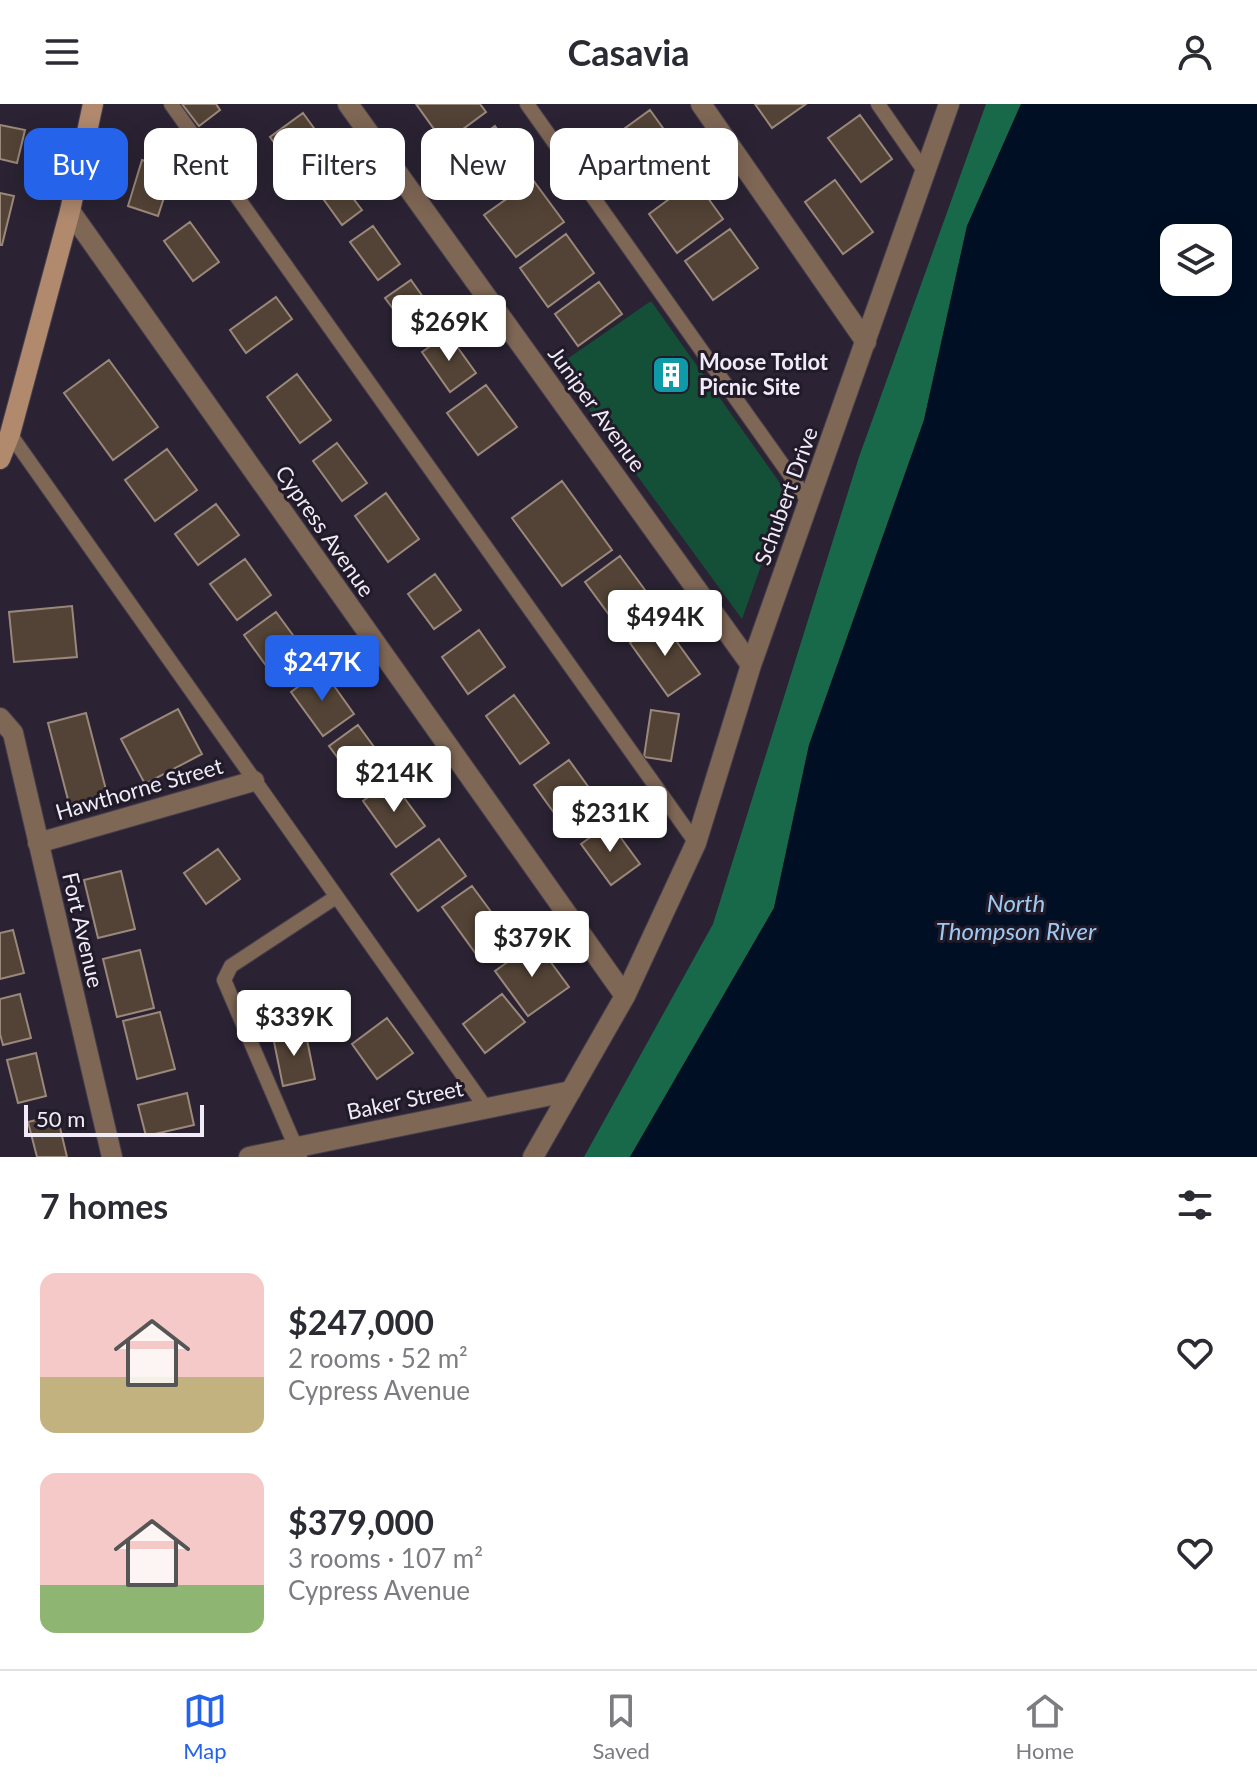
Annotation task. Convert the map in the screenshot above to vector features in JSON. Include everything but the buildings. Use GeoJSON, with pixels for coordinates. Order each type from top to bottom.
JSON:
{"type":"FeatureCollection","features":[{"type":"Feature","properties":{"kind":"main road"},"geometry":{"type":"LineString","coordinates":[[0,459],[10,434],[70,211],[93,104]]}},
{"type":"Feature","properties":{"kind":"street","name":"Juniper Avenue"},"geometry":{"type":"LineString","coordinates":[[348,104],[751,665]]}},
{"type":"Feature","properties":{"kind":"street"},"geometry":{"type":"LineString","coordinates":[[701,104],[866,342]]}},
{"type":"Feature","properties":{"kind":"street","name":"Schubert Drive"},"geometry":{"type":"LineString","coordinates":[[533,1157],[625,996],[696,843],[751,665],[949,104]]}},
{"type":"Feature","properties":{"kind":"street","name":"Cypress Avenue"},"geometry":{"type":"LineString","coordinates":[[70,211],[625,996]]}},
{"type":"Feature","properties":{"kind":"street","name":"Fort Avenue"},"geometry":{"type":"LineString","coordinates":[[0,718],[13,733],[8,751],[38,843],[112,1157]]}},
{"type":"Feature","properties":{"kind":"street","name":"Hawthorne Street"},"geometry":{"type":"LineString","coordinates":[[38,843],[254,781]]}},
{"type":"Feature","properties":{"kind":"street","name":"Baker Street"},"geometry":{"type":"LineString","coordinates":[[249,1157],[298,1152],[571,1091]]}},
{"type":"Feature","properties":{"kind":"lane"},"geometry":{"type":"LineString","coordinates":[[171,104],[696,843]]}},
{"type":"Feature","properties":{"kind":"lane"},"geometry":{"type":"LineString","coordinates":[[527,104],[809,502]]}},
{"type":"Feature","properties":{"kind":"lane"},"geometry":{"type":"LineString","coordinates":[[878,104],[925,172]]}},
{"type":"Feature","properties":{"kind":"lane"},"geometry":{"type":"LineString","coordinates":[[10,434],[486,1108]]}},
{"type":"Feature","properties":{"kind":"lane"},"geometry":{"type":"LineString","coordinates":[[298,1152],[224,980],[231,966],[336,897]]}},
{"type":"Feature","properties":{"kind":"green space"},"geometry":{"type":"Polygon","coordinates":[[[986,104],[1021,104],[967,226],[924,420],[809,745],[774,908],[630,1157],[584,1157],[713,924],[859,457],[986,104]]]}},
{"type":"Feature","properties":{"kind":"green space"},"geometry":{"type":"Polygon","coordinates":[[[651,301],[787,493],[742,619],[557,366],[651,301]]]}},
{"type":"Feature","properties":{"kind":"water","name":"North Thompson River"},"geometry":{"type":"Polygon","coordinates":[[[1021,104],[1257,104],[1257,1157],[630,1157],[774,908],[809,745],[924,420],[967,226],[1021,104]]]}},
{"type":"Feature","properties":{"kind":"place","name":"Moose Totlot Picnic Site"},"geometry":{"type":"Point","coordinates":[671,375]}}]}
